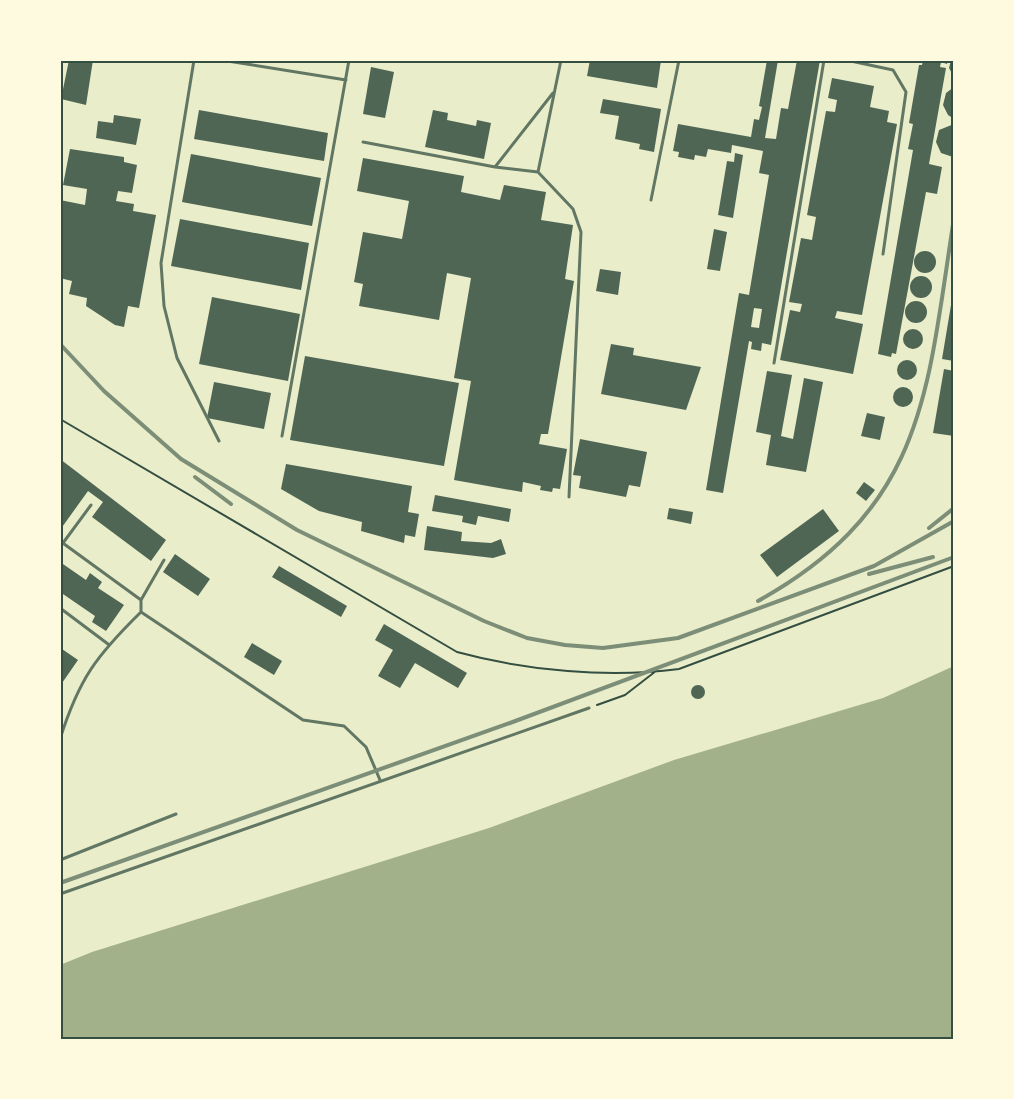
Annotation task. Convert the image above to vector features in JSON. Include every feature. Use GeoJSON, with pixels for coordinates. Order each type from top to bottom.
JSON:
{"type":"FeatureCollection","features":[{"type":"Feature","properties":{"kind":"lane"},"geometry":{"type":"LineString","coordinates":[[194,60],[161,263],[164,306],[177,358],[219,441]]}},
{"type":"Feature","properties":{"kind":"lane"},"geometry":{"type":"LineString","coordinates":[[221,60],[346,80]]}},
{"type":"Feature","properties":{"kind":"lane"},"geometry":{"type":"LineString","coordinates":[[282,435],[349,60]]}},
{"type":"Feature","properties":{"kind":"lane"},"geometry":{"type":"LineString","coordinates":[[538,172],[561,60]]}},
{"type":"Feature","properties":{"kind":"lane"},"geometry":{"type":"LineString","coordinates":[[651,200],[679,60]]}},
{"type":"Feature","properties":{"kind":"lane"},"geometry":{"type":"LineString","coordinates":[[774,363],[824,60]]}},
{"type":"Feature","properties":{"kind":"lane"},"geometry":{"type":"LineString","coordinates":[[846,60],[893,70],[906,92],[883,254]]}},
{"type":"Feature","properties":{"kind":"lane"},"geometry":{"type":"LineString","coordinates":[[495,167],[554,92]]}},
{"type":"Feature","properties":{"kind":"lane"},"geometry":{"type":"LineString","coordinates":[[363,142],[495,167],[538,172],[573,209],[581,232],[569,497]]}},
{"type":"Feature","properties":{"kind":"lane"},"geometry":{"type":"LineString","coordinates":[[92,505],[62,542],[141,600]]}},
{"type":"Feature","properties":{"kind":"lane"},"geometry":{"type":"LineString","coordinates":[[60,739],[79,686],[108,644],[141,612],[141,600],[164,560]]}},
{"type":"Feature","properties":{"kind":"lane"},"geometry":{"type":"LineString","coordinates":[[60,608],[108,644]]}},
{"type":"Feature","properties":{"kind":"lane"},"geometry":{"type":"LineString","coordinates":[[141,612],[303,720],[344,726],[366,747],[380,780]]}},
{"type":"Feature","properties":{"kind":"lane"},"geometry":{"type":"LineString","coordinates":[[60,894],[589,708]]}},
{"type":"Feature","properties":{"kind":"lane"},"geometry":{"type":"LineString","coordinates":[[60,860],[176,814]]}},
{"type":"Feature","properties":{"kind":"path"},"geometry":{"type":"LineString","coordinates":[[60,419],[457,652],[482,659],[579,670],[679,669],[954,566]]}},
{"type":"Feature","properties":{"kind":"path"},"geometry":{"type":"LineString","coordinates":[[589,708],[625,695],[656,671]]}},
{"type":"Feature","properties":{"kind":"shaded area"},"geometry":{"type":"Polygon","coordinates":[[[954,666],[954,1039],[60,1039],[60,965],[92,952],[489,828],[674,760],[883,698],[954,666]]]}},
{"type":"Feature","properties":{"kind":"building"},"geometry":{"type":"Polygon","coordinates":[[[69,60],[93,60],[86,105],[61,99],[69,60]]]}},
{"type":"Feature","properties":{"kind":"building"},"geometry":{"type":"Polygon","coordinates":[[[590,60],[661,60],[657,88],[587,76],[590,60]]]}},
{"type":"Feature","properties":{"kind":"building"},"geometry":{"type":"Polygon","coordinates":[[[767,60],[778,60],[765,138],[776,139],[781,108],[788,109],[797,60],[820,60],[771,345],[762,343],[761,351],[751,349],[752,342],[749,341],[723,493],[706,490],[739,293],[749,295],[769,175],[759,173],[763,151],[732,145],[731,153],[708,149],[706,157],[695,155],[694,160],[678,157],[679,152],[673,151],[678,124],[751,137],[754,119],[759,120],[762,107],[759,106],[767,60]],[[754,308],[751,327],[759,328],[762,309],[754,308]]]}},
{"type":"Feature","properties":{"kind":"building"},"geometry":{"type":"Polygon","coordinates":[[[923,60],[948,60],[947,64],[941,62],[940,67],[946,68],[929,164],[942,167],[937,194],[926,192],[896,354],[892,353],[891,357],[878,354],[913,150],[908,149],[913,124],[909,123],[919,65],[922,65],[923,60]]]}},
{"type":"Feature","properties":{"kind":"building"},"geometry":{"type":"Polygon","coordinates":[[[951,60],[954,60],[954,77],[949,68],[951,60]]]}},
{"type":"Feature","properties":{"kind":"building"},"geometry":{"type":"Polygon","coordinates":[[[371,67],[394,72],[385,118],[363,114],[371,67]]]}},
{"type":"Feature","properties":{"kind":"building"},"geometry":{"type":"Polygon","coordinates":[[[832,78],[874,86],[870,107],[889,111],[887,122],[897,124],[862,315],[837,311],[835,318],[863,324],[853,374],[780,360],[790,310],[800,312],[802,304],[789,302],[801,238],[812,240],[816,217],[807,215],[826,111],[835,112],[837,100],[828,98],[832,78]]]}},
{"type":"Feature","properties":{"kind":"building"},"geometry":{"type":"Polygon","coordinates":[[[954,87],[954,119],[948,115],[943,105],[946,93],[954,87]]]}},
{"type":"Feature","properties":{"kind":"building"},"geometry":{"type":"Polygon","coordinates":[[[603,99],[661,109],[654,152],[639,149],[640,144],[615,139],[619,116],[600,113],[603,99]]]}},
{"type":"Feature","properties":{"kind":"building"},"geometry":{"type":"Polygon","coordinates":[[[199,110],[328,133],[324,161],[194,139],[199,110]]]}},
{"type":"Feature","properties":{"kind":"building"},"geometry":{"type":"Polygon","coordinates":[[[433,110],[448,113],[447,120],[476,126],[477,120],[491,123],[484,159],[425,147],[433,110]]]}},
{"type":"Feature","properties":{"kind":"building"},"geometry":{"type":"Polygon","coordinates":[[[114,115],[141,119],[136,145],[96,138],[98,121],[113,123],[114,115]]]}},
{"type":"Feature","properties":{"kind":"building"},"geometry":{"type":"Polygon","coordinates":[[[954,124],[953,157],[941,153],[936,142],[939,130],[954,124]]]}},
{"type":"Feature","properties":{"kind":"building"},"geometry":{"type":"Polygon","coordinates":[[[70,149],[124,157],[124,162],[137,165],[132,193],[118,191],[116,201],[134,204],[133,211],[156,215],[139,308],[128,306],[124,327],[115,325],[86,306],[87,298],[69,294],[72,281],[60,278],[60,200],[85,205],[87,189],[63,185],[70,149]]]}},
{"type":"Feature","properties":{"kind":"building"},"geometry":{"type":"Polygon","coordinates":[[[735,153],[743,155],[733,218],[718,215],[727,161],[734,162],[735,153]]]}},
{"type":"Feature","properties":{"kind":"building"},"geometry":{"type":"Polygon","coordinates":[[[191,154],[321,178],[312,226],[182,202],[191,154]]]}},
{"type":"Feature","properties":{"kind":"building"},"geometry":{"type":"Polygon","coordinates":[[[363,158],[464,176],[461,192],[500,200],[504,185],[546,192],[541,220],[573,225],[565,279],[574,281],[548,434],[541,434],[539,444],[567,449],[560,489],[553,488],[552,492],[540,490],[541,486],[523,482],[522,492],[454,480],[471,381],[454,378],[471,278],[447,273],[439,320],[359,306],[363,284],[354,282],[363,232],[402,239],[409,201],[357,191],[363,158]]]}},
{"type":"Feature","properties":{"kind":"building"},"geometry":{"type":"Polygon","coordinates":[[[180,219],[309,243],[301,290],[171,266],[180,219]]]}},
{"type":"Feature","properties":{"kind":"building"},"geometry":{"type":"Polygon","coordinates":[[[714,229],[727,232],[720,271],[707,269],[714,229]]]}},
{"type":"Feature","properties":{"kind":"building"},"geometry":{"type":"Polygon","coordinates":[[[925,251],[933,254],[936,262],[933,270],[925,273],[917,270],[914,262],[917,254],[925,251]]]}},
{"type":"Feature","properties":{"kind":"building"},"geometry":{"type":"Polygon","coordinates":[[[600,269],[621,272],[618,295],[596,291],[600,269]]]}},
{"type":"Feature","properties":{"kind":"building"},"geometry":{"type":"Polygon","coordinates":[[[921,276],[929,279],[932,287],[929,295],[921,298],[913,295],[910,287],[913,279],[921,276]]]}},
{"type":"Feature","properties":{"kind":"building"},"geometry":{"type":"Polygon","coordinates":[[[212,297],[300,314],[288,381],[199,364],[212,297]]]}},
{"type":"Feature","properties":{"kind":"building"},"geometry":{"type":"Polygon","coordinates":[[[952,299],[954,299],[954,361],[942,359],[952,299]]]}},
{"type":"Feature","properties":{"kind":"building"},"geometry":{"type":"Polygon","coordinates":[[[916,301],[924,304],[927,312],[924,320],[916,323],[908,320],[905,312],[908,304],[916,301]]]}},
{"type":"Feature","properties":{"kind":"building"},"geometry":{"type":"Polygon","coordinates":[[[909,329],[917,329],[923,335],[923,343],[917,349],[909,349],[903,343],[903,335],[909,329]]]}},
{"type":"Feature","properties":{"kind":"building"},"geometry":{"type":"Polygon","coordinates":[[[611,344],[634,348],[633,355],[701,367],[686,410],[601,394],[611,344]]]}},
{"type":"Feature","properties":{"kind":"building"},"geometry":{"type":"Polygon","coordinates":[[[305,356],[459,383],[444,466],[290,440],[305,356]]]}},
{"type":"Feature","properties":{"kind":"building"},"geometry":{"type":"Polygon","coordinates":[[[903,360],[911,360],[917,366],[917,374],[911,380],[903,380],[897,374],[897,366],[903,360]]]}},
{"type":"Feature","properties":{"kind":"building"},"geometry":{"type":"Polygon","coordinates":[[[944,369],[954,371],[954,436],[933,433],[944,369]]]}},
{"type":"Feature","properties":{"kind":"building"},"geometry":{"type":"Polygon","coordinates":[[[767,371],[792,375],[781,436],[793,439],[804,378],[823,382],[806,472],[766,465],[771,435],[756,432],[767,371]]]}},
{"type":"Feature","properties":{"kind":"building"},"geometry":{"type":"Polygon","coordinates":[[[214,382],[271,393],[264,429],[207,418],[214,382]]]}},
{"type":"Feature","properties":{"kind":"building"},"geometry":{"type":"Polygon","coordinates":[[[899,387],[907,387],[913,393],[913,401],[907,407],[899,407],[893,401],[893,393],[899,387]]]}},
{"type":"Feature","properties":{"kind":"building"},"geometry":{"type":"Polygon","coordinates":[[[867,413],[885,417],[880,440],[861,436],[867,413]]]}},
{"type":"Feature","properties":{"kind":"building"},"geometry":{"type":"Polygon","coordinates":[[[580,439],[647,452],[640,487],[629,485],[626,497],[579,488],[581,476],[573,475],[580,439]]]}},
{"type":"Feature","properties":{"kind":"building"},"geometry":{"type":"Polygon","coordinates":[[[60,459],[166,540],[151,561],[92,517],[103,502],[88,491],[60,530],[60,459]]]}},
{"type":"Feature","properties":{"kind":"building"},"geometry":{"type":"Polygon","coordinates":[[[286,464],[412,486],[408,512],[419,514],[415,537],[405,535],[404,543],[361,531],[362,522],[319,511],[281,489],[286,464]]]}},
{"type":"Feature","properties":{"kind":"building"},"geometry":{"type":"Polygon","coordinates":[[[864,482],[875,490],[866,501],[856,493],[864,482]]]}},
{"type":"Feature","properties":{"kind":"building"},"geometry":{"type":"Polygon","coordinates":[[[435,495],[511,509],[509,522],[478,516],[476,525],[462,522],[463,516],[432,511],[435,495]]]}},
{"type":"Feature","properties":{"kind":"building"},"geometry":{"type":"Polygon","coordinates":[[[669,508],[693,512],[691,524],[667,519],[669,508]]]}},
{"type":"Feature","properties":{"kind":"building"},"geometry":{"type":"Polygon","coordinates":[[[823,509],[839,531],[777,577],[760,555],[823,509]]]}},
{"type":"Feature","properties":{"kind":"building"},"geometry":{"type":"Polygon","coordinates":[[[427,526],[462,532],[461,541],[491,543],[501,539],[506,554],[493,558],[424,550],[427,526]]]}},
{"type":"Feature","properties":{"kind":"building"},"geometry":{"type":"Polygon","coordinates":[[[175,554],[210,579],[198,596],[163,572],[175,554]]]}},
{"type":"Feature","properties":{"kind":"building"},"geometry":{"type":"Polygon","coordinates":[[[60,562],[86,580],[90,573],[102,582],[98,588],[124,605],[106,631],[92,622],[95,616],[60,592],[60,562]]]}},
{"type":"Feature","properties":{"kind":"building"},"geometry":{"type":"Polygon","coordinates":[[[279,566],[347,606],[341,617],[272,577],[279,566]]]}},
{"type":"Feature","properties":{"kind":"building"},"geometry":{"type":"Polygon","coordinates":[[[384,624],[467,673],[458,688],[415,663],[400,688],[378,676],[393,650],[375,640],[384,624]]]}},
{"type":"Feature","properties":{"kind":"building"},"geometry":{"type":"Polygon","coordinates":[[[252,643],[282,661],[274,675],[244,657],[252,643]]]}},
{"type":"Feature","properties":{"kind":"building"},"geometry":{"type":"Polygon","coordinates":[[[62,649],[78,660],[60,686],[60,652],[62,649]]]}},
{"type":"Feature","properties":{"kind":"building"},"geometry":{"type":"Polygon","coordinates":[[[698,685],[703,687],[705,692],[703,697],[698,699],[693,697],[691,692],[693,687],[698,685]]]}},
{"type":"Feature","properties":{"kind":"railway"},"geometry":{"type":"LineString","coordinates":[[758,601],[814,565],[856,526],[887,484],[909,439],[925,390],[936,337],[954,218]]}},
{"type":"Feature","properties":{"kind":"railway"},"geometry":{"type":"LineString","coordinates":[[60,344],[104,391],[181,459],[297,530],[484,621],[527,638],[565,645],[603,648],[678,638],[874,566],[954,521]]}},
{"type":"Feature","properties":{"kind":"railway"},"geometry":{"type":"LineString","coordinates":[[195,477],[231,504]]}},
{"type":"Feature","properties":{"kind":"railway"},"geometry":{"type":"LineString","coordinates":[[929,528],[954,508]]}},
{"type":"Feature","properties":{"kind":"railway"},"geometry":{"type":"LineString","coordinates":[[869,574],[933,557]]}},
{"type":"Feature","properties":{"kind":"railway"},"geometry":{"type":"LineString","coordinates":[[60,883],[510,723],[954,557]]}}]}
